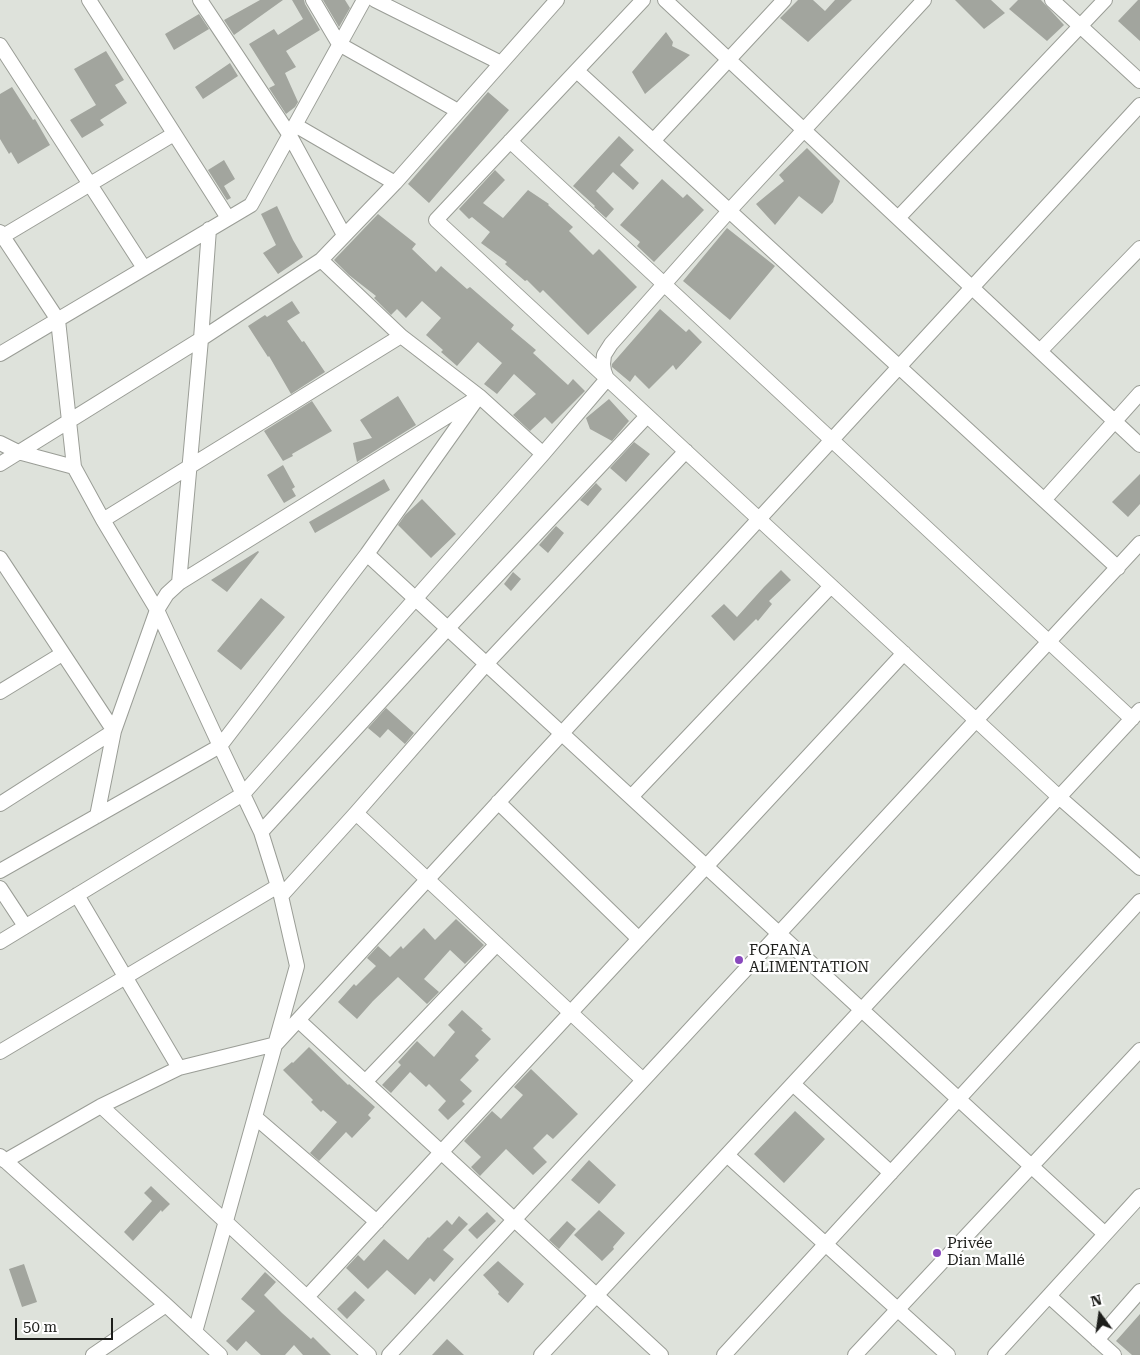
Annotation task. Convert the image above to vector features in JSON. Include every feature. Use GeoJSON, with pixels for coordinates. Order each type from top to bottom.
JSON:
{"type":"FeatureCollection","features":[{"type":"Feature","properties":{"kind":"street"},"geometry":{"type":"LineString","coordinates":[[89,0],[228,218]]}},
{"type":"Feature","properties":{"kind":"street"},"geometry":{"type":"LineString","coordinates":[[200,0],[292,130],[344,234]]}},
{"type":"Feature","properties":{"kind":"street"},"geometry":{"type":"LineString","coordinates":[[313,0],[339,44],[458,112]]}},
{"type":"Feature","properties":{"kind":"street"},"geometry":{"type":"LineString","coordinates":[[0,354],[251,205],[364,0]]}},
{"type":"Feature","properties":{"kind":"street"},"geometry":{"type":"LineString","coordinates":[[375,0],[500,63]]}},
{"type":"Feature","properties":{"kind":"street"},"geometry":{"type":"LineString","coordinates":[[0,464],[201,339],[321,260],[458,112],[557,0]]}},
{"type":"Feature","properties":{"kind":"street"},"geometry":{"type":"LineString","coordinates":[[643,0],[436,220],[1059,797],[1140,868]]}},
{"type":"Feature","properties":{"kind":"street"},"geometry":{"type":"LineString","coordinates":[[665,0],[1140,445]]}},
{"type":"Feature","properties":{"kind":"street"},"geometry":{"type":"LineString","coordinates":[[654,141],[784,0]]}},
{"type":"Feature","properties":{"kind":"street"},"geometry":{"type":"LineString","coordinates":[[607,378],[603,364],[604,355],[611,344],[663,284],[924,0]]}},
{"type":"Feature","properties":{"kind":"street"},"geometry":{"type":"LineString","coordinates":[[1052,0],[1140,81]]}},
{"type":"Feature","properties":{"kind":"street"},"geometry":{"type":"LineString","coordinates":[[898,218],[1104,0]]}},
{"type":"Feature","properties":{"kind":"street"},"geometry":{"type":"LineString","coordinates":[[0,44],[144,268]]}},
{"type":"Feature","properties":{"kind":"street"},"geometry":{"type":"LineString","coordinates":[[577,71],[1118,568]]}},
{"type":"Feature","properties":{"kind":"street"},"geometry":{"type":"LineString","coordinates":[[220,1355],[2,1158],[100,1106],[179,1068],[276,1044],[1140,105]]}},
{"type":"Feature","properties":{"kind":"street"},"geometry":{"type":"LineString","coordinates":[[292,130],[394,182]]}},
{"type":"Feature","properties":{"kind":"street"},"geometry":{"type":"LineString","coordinates":[[174,134],[1,236],[58,320],[74,467],[103,520],[157,610],[261,832],[280,891],[297,966],[195,1332]]}},
{"type":"Feature","properties":{"kind":"street"},"geometry":{"type":"LineString","coordinates":[[510,141],[1049,642],[1136,715],[541,1355]]}},
{"type":"Feature","properties":{"kind":"street"},"geometry":{"type":"LineString","coordinates":[[180,583],[209,230]]}},
{"type":"Feature","properties":{"kind":"street"},"geometry":{"type":"LineString","coordinates":[[1040,351],[1140,248]]}},
{"type":"Feature","properties":{"kind":"street"},"geometry":{"type":"LineString","coordinates":[[321,260],[401,336],[479,396],[543,454]]}},
{"type":"Feature","properties":{"kind":"street"},"geometry":{"type":"LineString","coordinates":[[103,520],[401,336]]}},
{"type":"Feature","properties":{"kind":"street"},"geometry":{"type":"LineString","coordinates":[[0,942],[243,794],[543,454],[607,378]]}},
{"type":"Feature","properties":{"kind":"street"},"geometry":{"type":"LineString","coordinates":[[1044,500],[1140,393]]}},
{"type":"Feature","properties":{"kind":"street"},"geometry":{"type":"LineString","coordinates":[[0,871],[220,746],[367,554],[479,396]]}},
{"type":"Feature","properties":{"kind":"street"},"geometry":{"type":"LineString","coordinates":[[97,816],[114,731],[157,610],[167,594],[180,583],[479,396]]}},
{"type":"Feature","properties":{"kind":"street"},"geometry":{"type":"LineString","coordinates":[[261,832],[448,628],[647,416]]}},
{"type":"Feature","properties":{"kind":"street"},"geometry":{"type":"LineString","coordinates":[[0,443],[18,452],[74,467]]}},
{"type":"Feature","properties":{"kind":"street"},"geometry":{"type":"LineString","coordinates":[[0,1052],[125,977],[280,891],[356,813],[486,664],[686,451]]}},
{"type":"Feature","properties":{"kind":"street"},"geometry":{"type":"LineString","coordinates":[[389,1355],[1140,544]]}},
{"type":"Feature","properties":{"kind":"street"},"geometry":{"type":"LineString","coordinates":[[367,554],[1105,1234]]}},
{"type":"Feature","properties":{"kind":"street"},"geometry":{"type":"LineString","coordinates":[[0,558],[5,579],[62,654],[114,731]]}},
{"type":"Feature","properties":{"kind":"street"},"geometry":{"type":"LineString","coordinates":[[631,797],[831,586]]}},
{"type":"Feature","properties":{"kind":"street"},"geometry":{"type":"LineString","coordinates":[[307,1297],[904,653]]}},
{"type":"Feature","properties":{"kind":"street"},"geometry":{"type":"LineString","coordinates":[[0,692],[62,654]]}},
{"type":"Feature","properties":{"kind":"street"},"geometry":{"type":"LineString","coordinates":[[0,804],[114,731]]}},
{"type":"Feature","properties":{"kind":"street"},"geometry":{"type":"LineString","coordinates":[[498,802],[639,939]]}},
{"type":"Feature","properties":{"kind":"street"},"geometry":{"type":"LineString","coordinates":[[356,813],[643,1080]]}},
{"type":"Feature","properties":{"kind":"street"},"geometry":{"type":"LineString","coordinates":[[0,888],[25,926]]}},
{"type":"Feature","properties":{"kind":"street"},"geometry":{"type":"LineString","coordinates":[[77,895],[179,1068]]}},
{"type":"Feature","properties":{"kind":"street"},"geometry":{"type":"LineString","coordinates":[[724,1355],[1140,901]]}},
{"type":"Feature","properties":{"kind":"street"},"geometry":{"type":"LineString","coordinates":[[365,1082],[497,944]]}},
{"type":"Feature","properties":{"kind":"street"},"geometry":{"type":"LineString","coordinates":[[298,1020],[661,1355]]}},
{"type":"Feature","properties":{"kind":"street"},"geometry":{"type":"LineString","coordinates":[[855,1355],[1140,1050]]}},
{"type":"Feature","properties":{"kind":"street"},"geometry":{"type":"LineString","coordinates":[[793,1084],[891,1173]]}},
{"type":"Feature","properties":{"kind":"street"},"geometry":{"type":"LineString","coordinates":[[100,1106],[369,1355]]}},
{"type":"Feature","properties":{"kind":"street"},"geometry":{"type":"LineString","coordinates":[[255,1116],[377,1222]]}},
{"type":"Feature","properties":{"kind":"street"},"geometry":{"type":"LineString","coordinates":[[727,1155],[948,1355]]}},
{"type":"Feature","properties":{"kind":"street"},"geometry":{"type":"LineString","coordinates":[[995,1355],[1140,1196]]}},
{"type":"Feature","properties":{"kind":"street"},"geometry":{"type":"LineString","coordinates":[[1097,1340],[1140,1290]]}},
{"type":"Feature","properties":{"kind":"street"},"geometry":{"type":"LineString","coordinates":[[1049,1296],[1114,1355]]}},
{"type":"Feature","properties":{"kind":"street"},"geometry":{"type":"LineString","coordinates":[[93,1355],[166,1305]]}},
{"type":"Feature","properties":{"kind":"building"},"geometry":{"type":"Polygon","coordinates":[[[260,0],[283,0],[234,35],[224,20],[260,0]]]}},
{"type":"Feature","properties":{"kind":"building"},"geometry":{"type":"Polygon","coordinates":[[[292,0],[304,0],[320,30],[286,51],[296,67],[285,73],[298,102],[286,114],[269,88],[275,85],[249,44],[274,29],[278,35],[303,19],[292,0]]]}},
{"type":"Feature","properties":{"kind":"building"},"geometry":{"type":"Polygon","coordinates":[[[323,0],[345,0],[350,8],[339,27],[323,0]]]}},
{"type":"Feature","properties":{"kind":"building"},"geometry":{"type":"Polygon","coordinates":[[[798,0],[813,0],[825,11],[835,0],[852,0],[808,42],[780,18],[798,0]]]}},
{"type":"Feature","properties":{"kind":"building"},"geometry":{"type":"Polygon","coordinates":[[[955,0],[991,0],[1005,13],[984,29],[955,0]]]}},
{"type":"Feature","properties":{"kind":"building"},"geometry":{"type":"Polygon","coordinates":[[[1018,0],[1041,0],[1064,25],[1047,41],[1009,9],[1018,0]]]}},
{"type":"Feature","properties":{"kind":"building"},"geometry":{"type":"Polygon","coordinates":[[[1140,0],[1140,41],[1118,21],[1140,0]]]}},
{"type":"Feature","properties":{"kind":"building"},"geometry":{"type":"Polygon","coordinates":[[[199,14],[209,29],[174,50],[165,34],[199,14]]]}},
{"type":"Feature","properties":{"kind":"building"},"geometry":{"type":"Polygon","coordinates":[[[666,32],[673,42],[672,46],[690,55],[645,94],[632,72],[666,32]]]}},
{"type":"Feature","properties":{"kind":"building"},"geometry":{"type":"Polygon","coordinates":[[[106,51],[124,80],[115,85],[127,103],[100,120],[104,125],[82,138],[70,120],[96,105],[74,69],[106,51]]]}},
{"type":"Feature","properties":{"kind":"building"},"geometry":{"type":"Polygon","coordinates":[[[230,63],[238,76],[203,99],[195,87],[230,63]]]}},
{"type":"Feature","properties":{"kind":"building"},"geometry":{"type":"Polygon","coordinates":[[[12,87],[33,120],[35,119],[50,145],[18,164],[0,139],[0,94],[12,87]]]}},
{"type":"Feature","properties":{"kind":"building"},"geometry":{"type":"Polygon","coordinates":[[[488,92],[509,110],[429,203],[408,184],[488,92]]]}},
{"type":"Feature","properties":{"kind":"building"},"geometry":{"type":"Polygon","coordinates":[[[619,136],[634,150],[620,165],[639,183],[633,190],[613,172],[596,191],[614,209],[606,218],[573,186],[619,136]]]}},
{"type":"Feature","properties":{"kind":"building"},"geometry":{"type":"Polygon","coordinates":[[[807,148],[840,181],[833,202],[822,214],[799,196],[775,225],[756,204],[784,181],[779,175],[807,148]]]}},
{"type":"Feature","properties":{"kind":"building"},"geometry":{"type":"Polygon","coordinates":[[[224,160],[235,179],[224,186],[231,198],[227,200],[208,170],[224,160]]]}},
{"type":"Feature","properties":{"kind":"building"},"geometry":{"type":"Polygon","coordinates":[[[495,170],[505,180],[483,203],[503,218],[528,190],[549,204],[573,227],[569,231],[593,255],[599,249],[637,287],[588,335],[543,290],[540,293],[527,280],[525,281],[505,264],[507,262],[481,243],[490,232],[472,217],[469,219],[459,209],[495,170]]]}},
{"type":"Feature","properties":{"kind":"building"},"geometry":{"type":"Polygon","coordinates":[[[662,179],[683,198],[687,194],[704,210],[654,262],[637,246],[640,242],[620,225],[662,179]]]}},
{"type":"Feature","properties":{"kind":"building"},"geometry":{"type":"Polygon","coordinates":[[[277,206],[303,257],[278,274],[263,253],[276,245],[261,214],[277,206]]]}},
{"type":"Feature","properties":{"kind":"building"},"geometry":{"type":"Polygon","coordinates":[[[378,214],[416,244],[412,249],[436,272],[441,266],[467,289],[470,287],[514,325],[511,329],[536,350],[533,353],[568,385],[573,379],[585,391],[552,424],[545,417],[530,431],[513,415],[536,394],[514,374],[497,394],[484,384],[502,363],[478,342],[457,366],[426,335],[441,318],[422,301],[406,318],[397,309],[391,315],[374,298],[376,296],[349,275],[334,260],[378,214]]]}},
{"type":"Feature","properties":{"kind":"building"},"geometry":{"type":"Polygon","coordinates":[[[727,228],[775,266],[730,320],[683,281],[727,228]]]}},
{"type":"Feature","properties":{"kind":"building"},"geometry":{"type":"Polygon","coordinates":[[[292,301],[300,313],[287,321],[302,342],[304,341],[325,372],[291,394],[269,356],[248,326],[265,315],[267,317],[292,301]]]}},
{"type":"Feature","properties":{"kind":"building"},"geometry":{"type":"Polygon","coordinates":[[[660,309],[686,332],[689,329],[702,342],[676,370],[673,365],[649,389],[635,375],[630,382],[612,367],[612,364],[660,309]]]}},
{"type":"Feature","properties":{"kind":"building"},"geometry":{"type":"Polygon","coordinates":[[[398,396],[416,425],[357,462],[353,443],[372,438],[360,420],[398,396]]]}},
{"type":"Feature","properties":{"kind":"building"},"geometry":{"type":"Polygon","coordinates":[[[609,399],[629,421],[612,441],[590,429],[586,418],[609,399]]]}},
{"type":"Feature","properties":{"kind":"building"},"geometry":{"type":"Polygon","coordinates":[[[312,401],[332,431],[283,461],[264,431],[312,401]]]}},
{"type":"Feature","properties":{"kind":"building"},"geometry":{"type":"Polygon","coordinates":[[[634,442],[650,454],[626,482],[610,468],[634,442]]]}},
{"type":"Feature","properties":{"kind":"building"},"geometry":{"type":"Polygon","coordinates":[[[283,465],[295,487],[292,489],[296,496],[284,503],[267,475],[283,465]]]}},
{"type":"Feature","properties":{"kind":"building"},"geometry":{"type":"Polygon","coordinates":[[[1140,474],[1140,504],[1128,517],[1112,502],[1140,474]]]}},
{"type":"Feature","properties":{"kind":"building"},"geometry":{"type":"Polygon","coordinates":[[[384,479],[390,490],[315,533],[309,522],[384,479]]]}},
{"type":"Feature","properties":{"kind":"building"},"geometry":{"type":"Polygon","coordinates":[[[596,483],[602,489],[588,506],[580,500],[596,483]]]}},
{"type":"Feature","properties":{"kind":"building"},"geometry":{"type":"Polygon","coordinates":[[[422,499],[456,534],[431,558],[398,525],[405,515],[422,499]]]}},
{"type":"Feature","properties":{"kind":"building"},"geometry":{"type":"Polygon","coordinates":[[[556,526],[564,533],[548,553],[539,545],[556,526]]]}},
{"type":"Feature","properties":{"kind":"building"},"geometry":{"type":"Polygon","coordinates":[[[258,551],[227,592],[211,580],[258,551]]]}},
{"type":"Feature","properties":{"kind":"building"},"geometry":{"type":"Polygon","coordinates":[[[781,570],[791,580],[769,601],[772,604],[758,621],[756,619],[734,641],[711,616],[724,604],[737,617],[781,570]]]}},
{"type":"Feature","properties":{"kind":"building"},"geometry":{"type":"Polygon","coordinates":[[[513,572],[521,579],[511,591],[504,584],[513,572]]]}},
{"type":"Feature","properties":{"kind":"building"},"geometry":{"type":"Polygon","coordinates":[[[261,598],[285,617],[241,670],[217,651],[261,598]]]}},
{"type":"Feature","properties":{"kind":"building"},"geometry":{"type":"Polygon","coordinates":[[[386,708],[414,733],[405,744],[388,729],[380,738],[368,728],[386,708]]]}},
{"type":"Feature","properties":{"kind":"building"},"geometry":{"type":"Polygon","coordinates":[[[456,919],[484,945],[465,964],[450,950],[424,979],[439,992],[427,1004],[398,977],[357,1019],[338,1002],[354,984],[356,986],[376,966],[367,958],[378,946],[390,957],[401,946],[403,949],[424,928],[435,940],[456,919]]]}},
{"type":"Feature","properties":{"kind":"building"},"geometry":{"type":"Polygon","coordinates":[[[462,1010],[491,1039],[475,1056],[479,1060],[460,1080],[472,1091],[462,1101],[465,1104],[448,1120],[438,1110],[446,1101],[429,1084],[426,1087],[410,1072],[391,1093],[382,1085],[401,1065],[398,1062],[417,1041],[434,1057],[455,1032],[448,1025],[462,1010]]]}},
{"type":"Feature","properties":{"kind":"building"},"geometry":{"type":"Polygon","coordinates":[[[309,1047],[348,1085],[375,1107],[368,1115],[371,1118],[352,1138],[346,1132],[319,1161],[310,1153],[337,1122],[323,1110],[321,1112],[311,1102],[313,1100],[283,1070],[309,1047]]]}},
{"type":"Feature","properties":{"kind":"building"},"geometry":{"type":"Polygon","coordinates":[[[531,1069],[578,1114],[553,1139],[547,1134],[533,1148],[547,1162],[533,1175],[506,1149],[480,1176],[471,1167],[481,1157],[464,1141],[492,1111],[501,1119],[523,1095],[514,1087],[531,1069]]]}},
{"type":"Feature","properties":{"kind":"building"},"geometry":{"type":"Polygon","coordinates":[[[795,1111],[825,1139],[784,1183],[754,1154],[795,1111]]]}},
{"type":"Feature","properties":{"kind":"building"},"geometry":{"type":"Polygon","coordinates":[[[589,1160],[616,1185],[599,1204],[571,1180],[589,1160]]]}},
{"type":"Feature","properties":{"kind":"building"},"geometry":{"type":"Polygon","coordinates":[[[151,1186],[170,1204],[162,1212],[161,1210],[133,1241],[124,1232],[152,1201],[144,1193],[151,1186]]]}},
{"type":"Feature","properties":{"kind":"building"},"geometry":{"type":"Polygon","coordinates":[[[599,1210],[625,1233],[613,1247],[614,1249],[602,1261],[574,1235],[599,1210]]]}},
{"type":"Feature","properties":{"kind":"building"},"geometry":{"type":"Polygon","coordinates":[[[487,1212],[496,1221],[477,1239],[468,1230],[487,1212]]]}},
{"type":"Feature","properties":{"kind":"building"},"geometry":{"type":"Polygon","coordinates":[[[459,1216],[468,1224],[443,1250],[454,1259],[434,1282],[430,1278],[415,1295],[387,1270],[368,1289],[346,1268],[358,1255],[364,1261],[384,1239],[408,1260],[428,1237],[447,1220],[452,1225],[459,1216]]]}},
{"type":"Feature","properties":{"kind":"building"},"geometry":{"type":"Polygon","coordinates":[[[567,1221],[576,1229],[559,1249],[549,1240],[567,1221]]]}},
{"type":"Feature","properties":{"kind":"building"},"geometry":{"type":"Polygon","coordinates":[[[498,1261],[524,1284],[508,1303],[483,1275],[498,1261]]]}},
{"type":"Feature","properties":{"kind":"building"},"geometry":{"type":"Polygon","coordinates":[[[24,1264],[37,1302],[22,1307],[9,1269],[24,1264]]]}},
{"type":"Feature","properties":{"kind":"building"},"geometry":{"type":"Polygon","coordinates":[[[265,1272],[276,1282],[264,1295],[331,1355],[303,1355],[294,1345],[285,1355],[261,1355],[246,1341],[237,1351],[226,1341],[255,1311],[241,1299],[265,1272]]]}},
{"type":"Feature","properties":{"kind":"building"},"geometry":{"type":"Polygon","coordinates":[[[355,1291],[365,1300],[347,1319],[337,1309],[355,1291]]]}},
{"type":"Feature","properties":{"kind":"building"},"geometry":{"type":"Polygon","coordinates":[[[1140,1314],[1140,1355],[1132,1355],[1116,1341],[1140,1314]]]}},
{"type":"Feature","properties":{"kind":"building"},"geometry":{"type":"Polygon","coordinates":[[[447,1339],[464,1355],[432,1355],[447,1339]]]}},
{"type":"Feature","properties":{"kind":"place","name":"FOFANA ALIMENTATION"},"geometry":{"type":"Point","coordinates":[739,960]}},
{"type":"Feature","properties":{"kind":"place","name":"Privée Dian Mallé"},"geometry":{"type":"Point","coordinates":[937,1253]}}]}
